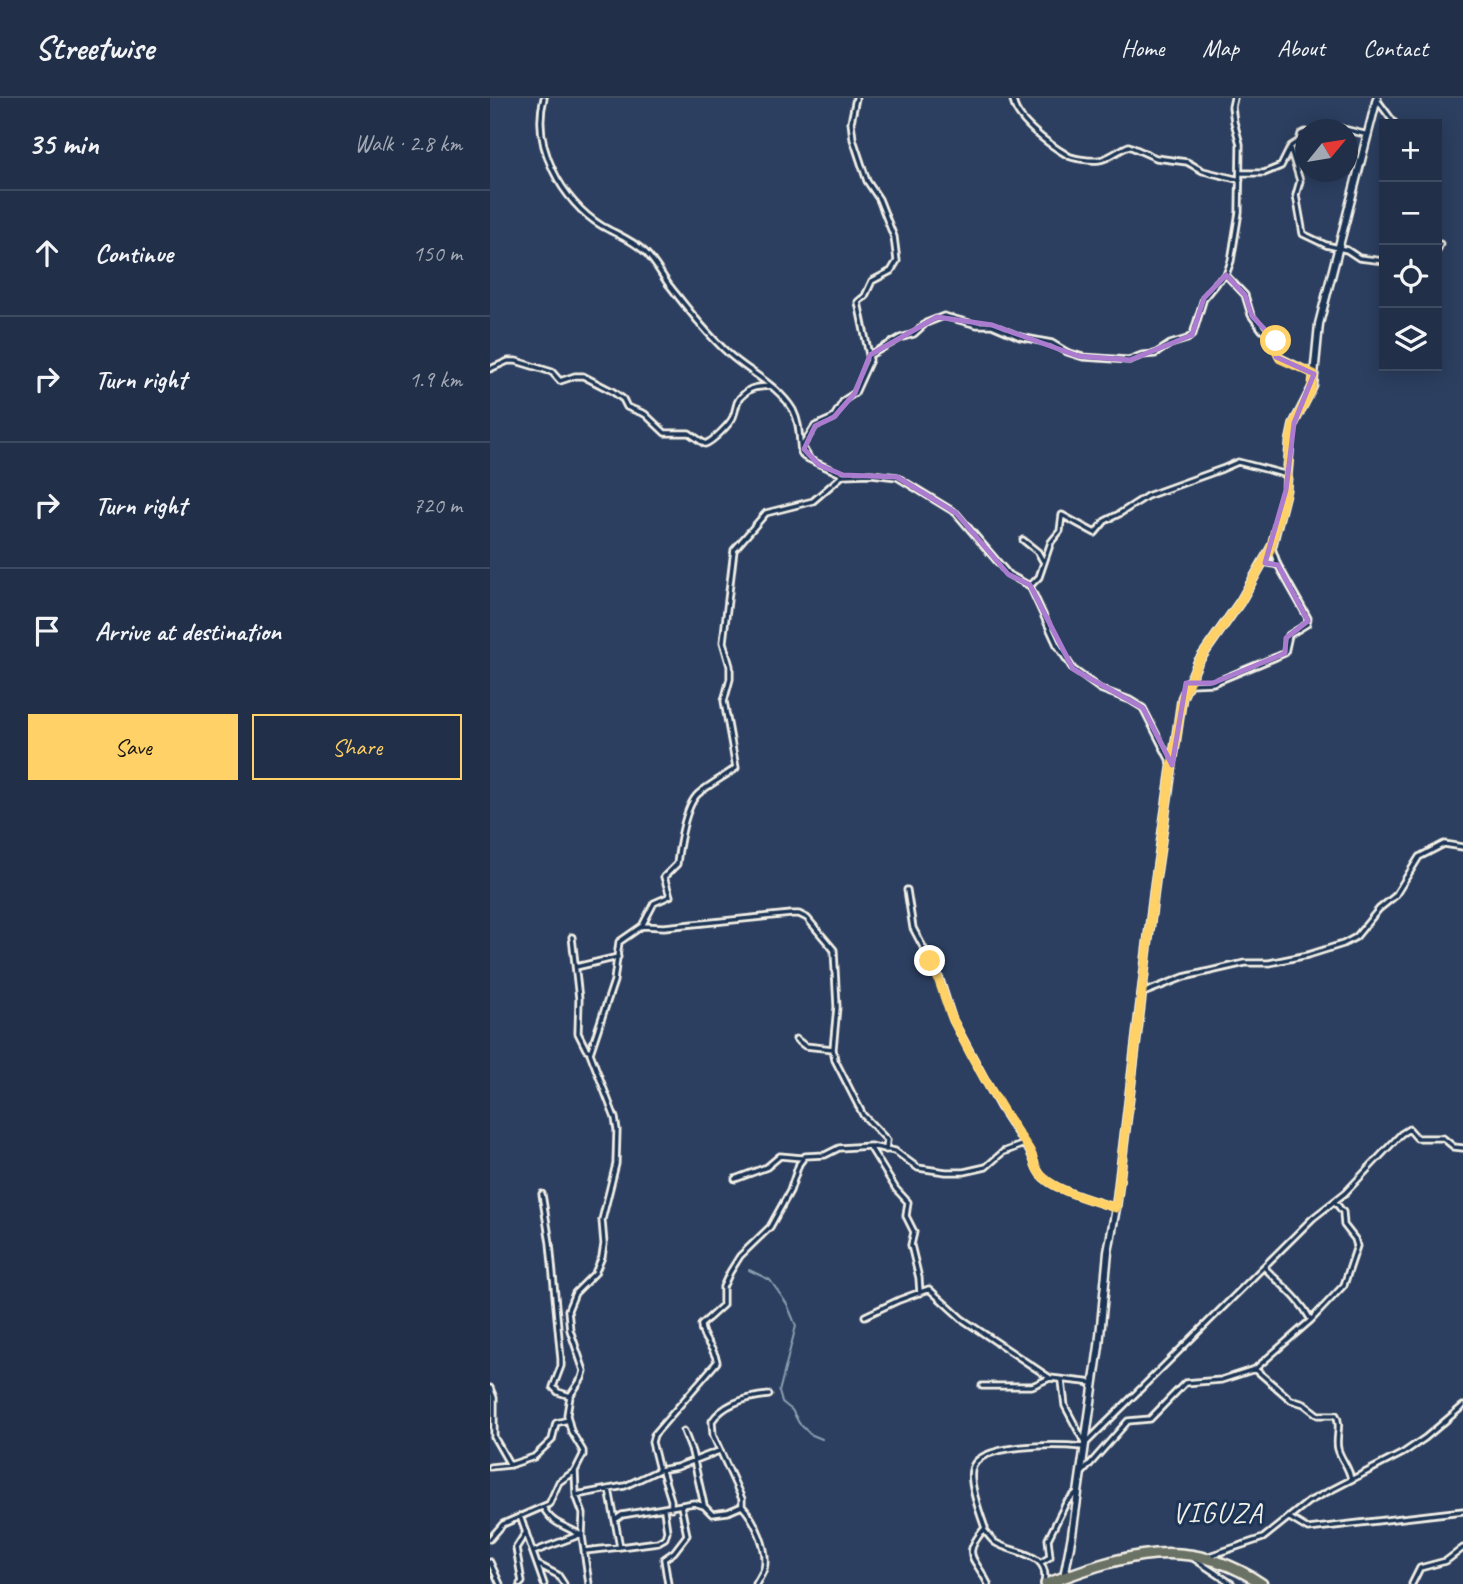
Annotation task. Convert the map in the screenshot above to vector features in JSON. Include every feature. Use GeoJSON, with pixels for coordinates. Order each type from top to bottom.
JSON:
{"type":"FeatureCollection","features":[{"type":"Feature","properties":{"kind":"highway"},"geometry":{"type":"LineString","coordinates":[[1045,1584],[1123,1557],[1154,1553],[1203,1558],[1262,1584]]}},
{"type":"Feature","properties":{"kind":"street"},"geometry":{"type":"LineString","coordinates":[[544,98],[540,116],[541,128],[552,168],[565,192],[592,218],[643,250],[694,318],[729,354],[771,387],[793,411],[800,431],[801,452],[809,460],[844,475],[889,475],[913,485],[956,513],[1008,574],[1030,586],[1057,645],[1073,669],[1100,689],[1143,708],[1172,765]]}},
{"type":"Feature","properties":{"kind":"street"},"geometry":{"type":"LineString","coordinates":[[809,460],[803,445],[815,426],[833,418],[844,400],[857,391],[870,355],[858,303],[868,293],[872,281],[891,271],[897,261],[894,237],[879,199],[867,181],[853,141],[851,122],[856,98]]}},
{"type":"Feature","properties":{"kind":"street"},"geometry":{"type":"LineString","coordinates":[[1013,98],[1013,104],[1027,125],[1068,157],[1101,160],[1129,146],[1159,159],[1187,163],[1200,171],[1240,180]]}},
{"type":"Feature","properties":{"kind":"street"},"geometry":{"type":"LineString","coordinates":[[870,355],[900,338],[914,334],[926,323],[944,316],[977,325],[992,325],[1020,337],[1052,343],[1083,357],[1129,360],[1155,354],[1170,344],[1187,339],[1193,334],[1204,298],[1226,275],[1231,261],[1239,212],[1240,180],[1240,141],[1234,124],[1234,98]]}},
{"type":"Feature","properties":{"kind":"street"},"geometry":{"type":"LineString","coordinates":[[1376,99],[1391,119]]}},
{"type":"Feature","properties":{"kind":"street"},"geometry":{"type":"LineString","coordinates":[[1064,1577],[1104,1313],[1108,1252],[1116,1208],[1141,993],[1182,698],[1198,662],[1232,615],[1272,546],[1288,475],[1294,423],[1312,388],[1319,324],[1376,99]]}},
{"type":"Feature","properties":{"kind":"street"},"geometry":{"type":"LineString","coordinates":[[1358,133],[1368,135]]}},
{"type":"Feature","properties":{"kind":"street"},"geometry":{"type":"LineString","coordinates":[[1240,173],[1264,173],[1281,166],[1290,148],[1295,144]]}},
{"type":"Feature","properties":{"kind":"street"},"geometry":{"type":"LineString","coordinates":[[1290,148],[1300,181],[1296,195],[1303,233],[1347,250],[1359,258],[1379,260]]}},
{"type":"Feature","properties":{"kind":"street"},"geometry":{"type":"LineString","coordinates":[[1226,275],[1242,291],[1251,315],[1262,330],[1276,341],[1279,357],[1314,374]]}},
{"type":"Feature","properties":{"kind":"street"},"geometry":{"type":"LineString","coordinates":[[490,369],[511,360],[552,372],[560,381],[583,376],[612,391],[627,407],[645,414],[665,433],[689,433],[705,444],[714,440],[732,420],[740,398],[751,389],[771,387]]}},
{"type":"Feature","properties":{"kind":"street"},"geometry":{"type":"LineString","coordinates":[[1030,586],[1040,574],[1052,540],[1059,533],[1062,515],[1095,533],[1106,520],[1147,496],[1238,461],[1288,475]]}},
{"type":"Feature","properties":{"kind":"street"},"geometry":{"type":"LineString","coordinates":[[590,1051],[614,981],[620,940],[642,926],[652,905],[670,896],[664,877],[677,864],[677,847],[696,796],[736,768],[724,701],[730,680],[730,666],[723,642],[734,550],[763,516],[813,501],[844,475]]}},
{"type":"Feature","properties":{"kind":"street"},"geometry":{"type":"LineString","coordinates":[[1023,540],[1038,552],[1043,561]]}},
{"type":"Feature","properties":{"kind":"street"},"geometry":{"type":"LineString","coordinates":[[1188,683],[1213,684],[1276,657],[1284,653],[1289,635],[1307,624],[1308,618],[1278,565],[1272,546]]}},
{"type":"Feature","properties":{"kind":"street"},"geometry":{"type":"LineString","coordinates":[[1264,562],[1278,565]]}},
{"type":"Feature","properties":{"kind":"street"},"geometry":{"type":"LineString","coordinates":[[1141,993],[1192,975],[1245,963],[1269,963],[1322,952],[1343,944],[1356,937],[1395,895],[1419,856],[1439,845],[1463,847]]}},
{"type":"Feature","properties":{"kind":"street"},"geometry":{"type":"LineString","coordinates":[[907,890],[912,928],[940,979],[953,1020],[1000,1107],[1031,1153],[1039,1173],[1049,1182],[1090,1201],[1116,1208]]}},
{"type":"Feature","properties":{"kind":"street"},"geometry":{"type":"LineString","coordinates":[[642,926],[664,927],[803,915],[835,952],[837,1017],[833,1049],[839,1069],[863,1115],[887,1140],[886,1150]]}},
{"type":"Feature","properties":{"kind":"street"},"geometry":{"type":"LineString","coordinates":[[490,1539],[500,1526],[551,1502],[559,1482],[575,1471],[583,1455],[568,1420],[570,1396],[584,1371],[570,1330],[569,1307],[577,1289],[595,1273],[602,1257],[602,1220],[616,1159],[617,1130],[590,1051],[586,1049],[578,1033],[579,999],[572,936]]}},
{"type":"Feature","properties":{"kind":"street"},"geometry":{"type":"LineString","coordinates":[[576,967],[618,957]]}},
{"type":"Feature","properties":{"kind":"street"},"geometry":{"type":"LineString","coordinates":[[796,1039],[805,1046],[833,1049]]}},
{"type":"Feature","properties":{"kind":"street"},"geometry":{"type":"LineString","coordinates":[[988,1584],[971,1555],[973,1541],[985,1526],[974,1492],[971,1472],[977,1460],[1018,1447],[1084,1444],[1313,1218],[1335,1202],[1398,1136],[1407,1130],[1411,1130],[1417,1138],[1443,1138],[1454,1147],[1463,1148]]}},
{"type":"Feature","properties":{"kind":"street"},"geometry":{"type":"LineString","coordinates":[[735,1179],[767,1167],[780,1156],[802,1158],[828,1154],[839,1148],[870,1146],[903,1155],[918,1168],[964,1172],[986,1167],[1003,1152],[1024,1144]]}},
{"type":"Feature","properties":{"kind":"street"},"geometry":{"type":"LineString","coordinates":[[870,1146],[896,1189],[908,1202],[906,1216],[914,1232],[911,1245],[920,1293]]}},
{"type":"Feature","properties":{"kind":"street"},"geometry":{"type":"LineString","coordinates":[[671,1508],[653,1438],[683,1399],[717,1362],[701,1331],[701,1325],[723,1305],[723,1287],[730,1272],[740,1256],[772,1223],[790,1192],[802,1158]]}},
{"type":"Feature","properties":{"kind":"street"},"geometry":{"type":"LineString","coordinates":[[542,1194],[550,1243],[561,1359],[553,1387],[570,1396]]}},
{"type":"Feature","properties":{"kind":"street"},"geometry":{"type":"LineString","coordinates":[[1080,1477],[1128,1421],[1150,1419],[1185,1383],[1221,1380],[1255,1369],[1311,1320],[1344,1285],[1357,1246],[1344,1225],[1343,1212],[1335,1202]]}},
{"type":"Feature","properties":{"kind":"street"},"geometry":{"type":"LineString","coordinates":[[1265,1268],[1300,1301],[1311,1320]]}},
{"type":"Feature","properties":{"kind":"street"},"geometry":{"type":"LineString","coordinates":[[865,1316],[898,1300],[932,1290],[962,1318],[1051,1378],[1094,1384]]}},
{"type":"Feature","properties":{"kind":"street"},"geometry":{"type":"LineString","coordinates":[[1255,1369],[1291,1400],[1304,1404],[1318,1415],[1336,1415],[1339,1424],[1337,1446],[1350,1471],[1351,1480]]}},
{"type":"Feature","properties":{"kind":"street"},"geometry":{"type":"LineString","coordinates":[[982,1386],[1032,1386],[1051,1378]]}},
{"type":"Feature","properties":{"kind":"street"},"geometry":{"type":"LineString","coordinates":[[1062,1381],[1065,1406],[1084,1444]]}},
{"type":"Feature","properties":{"kind":"street"},"geometry":{"type":"LineString","coordinates":[[490,1388],[494,1398],[492,1411],[495,1439],[510,1465]]}},
{"type":"Feature","properties":{"kind":"street"},"geometry":{"type":"LineString","coordinates":[[756,1584],[764,1569],[764,1555],[754,1524],[743,1506],[719,1451],[712,1421],[717,1414],[748,1399],[769,1395]]}},
{"type":"Feature","properties":{"kind":"street"},"geometry":{"type":"LineString","coordinates":[[1203,1558],[1263,1538],[1315,1498],[1403,1454],[1463,1406]]}},
{"type":"Feature","properties":{"kind":"street"},"geometry":{"type":"LineString","coordinates":[[490,1467],[510,1465],[534,1457],[552,1440],[556,1423],[568,1420]]}},
{"type":"Feature","properties":{"kind":"street"},"geometry":{"type":"LineString","coordinates":[[684,1431],[705,1507]]}},
{"type":"Feature","properties":{"kind":"street"},"geometry":{"type":"LineString","coordinates":[[576,1495],[628,1485],[719,1451]]}},
{"type":"Feature","properties":{"kind":"street"},"geometry":{"type":"LineString","coordinates":[[575,1471],[576,1495],[583,1514],[581,1536],[589,1584]]}},
{"type":"Feature","properties":{"kind":"street"},"geometry":{"type":"LineString","coordinates":[[609,1489],[620,1547]]}},
{"type":"Feature","properties":{"kind":"street"},"geometry":{"type":"LineString","coordinates":[[1040,1563],[1050,1557],[1048,1539],[1066,1503],[1077,1492]]}},
{"type":"Feature","properties":{"kind":"street"},"geometry":{"type":"LineString","coordinates":[[615,1520],[622,1515],[694,1503],[705,1507],[712,1514],[743,1506]]}},
{"type":"Feature","properties":{"kind":"street"},"geometry":{"type":"LineString","coordinates":[[668,1584],[664,1559],[674,1552],[687,1535],[681,1506]]}},
{"type":"Feature","properties":{"kind":"street"},"geometry":{"type":"LineString","coordinates":[[543,1507],[555,1523],[573,1529],[581,1536]]}},
{"type":"Feature","properties":{"kind":"street"},"geometry":{"type":"LineString","coordinates":[[584,1552],[659,1542],[665,1538],[667,1531],[664,1509]]}},
{"type":"Feature","properties":{"kind":"street"},"geometry":{"type":"LineString","coordinates":[[1288,1517],[1308,1529],[1463,1511]]}},
{"type":"Feature","properties":{"kind":"street"},"geometry":{"type":"LineString","coordinates":[[520,1516],[544,1584]]}},
{"type":"Feature","properties":{"kind":"street"},"geometry":{"type":"LineString","coordinates":[[984,1530],[995,1542],[1032,1556],[1040,1563],[1045,1574],[1045,1584]]}},
{"type":"Feature","properties":{"kind":"street"},"geometry":{"type":"LineString","coordinates":[[520,1584],[522,1582],[516,1548],[526,1532]]}},
{"type":"Feature","properties":{"kind":"street"},"geometry":{"type":"LineString","coordinates":[[533,1552],[581,1536]]}},
{"type":"Feature","properties":{"kind":"street"},"geometry":{"type":"LineString","coordinates":[[1412,1584],[1420,1568],[1446,1561],[1463,1548]]}},
{"type":"Feature","properties":{"kind":"street"},"geometry":{"type":"LineString","coordinates":[[1191,1556],[1232,1584]]}},
{"type":"Feature","properties":{"kind":"street"},"geometry":{"type":"LineString","coordinates":[[490,1562],[500,1584]]}},
{"type":"Feature","properties":{"kind":"street"},"geometry":{"type":"LineString","coordinates":[[537,1564],[558,1575],[564,1584]]}},
{"type":"Feature","properties":{"kind":"highlighted area"},"geometry":{"type":"Polygon","coordinates":[[[1226,275],[1245,295],[1252,316],[1276,341],[1276,357],[1314,374],[1294,423],[1286,490],[1265,563],[1278,565],[1308,621],[1286,638],[1285,653],[1213,683],[1186,683],[1172,765],[1143,708],[1073,669],[1030,585],[1008,574],[956,513],[897,477],[843,475],[819,465],[804,449],[815,426],[834,417],[855,393],[870,355],[937,317],[992,325],[1078,356],[1130,360],[1192,335],[1204,298],[1226,275]]]}},
{"type":"Feature","properties":{"kind":"waterway"},"geometry":{"type":"LineString","coordinates":[[749,1270],[770,1280],[787,1304],[796,1326],[779,1392],[782,1402],[792,1410],[799,1423],[810,1434],[822,1439]]}},
{"type":"Feature","properties":{"kind":"district","name":"VIGUZA"},"geometry":{"type":"Point","coordinates":[1218,1512]}},
{"type":"Feature","properties":{"kind":"route"},"geometry":{"type":"LineString","coordinates":[[930,961],[940,979],[953,1020],[1000,1107],[1031,1153],[1041,1176],[1063,1190],[1116,1208],[1155,883],[1182,698],[1205,650],[1232,615],[1270,550],[1286,491],[1294,423],[1312,386],[1314,374],[1280,359],[1276,341]]}}]}
